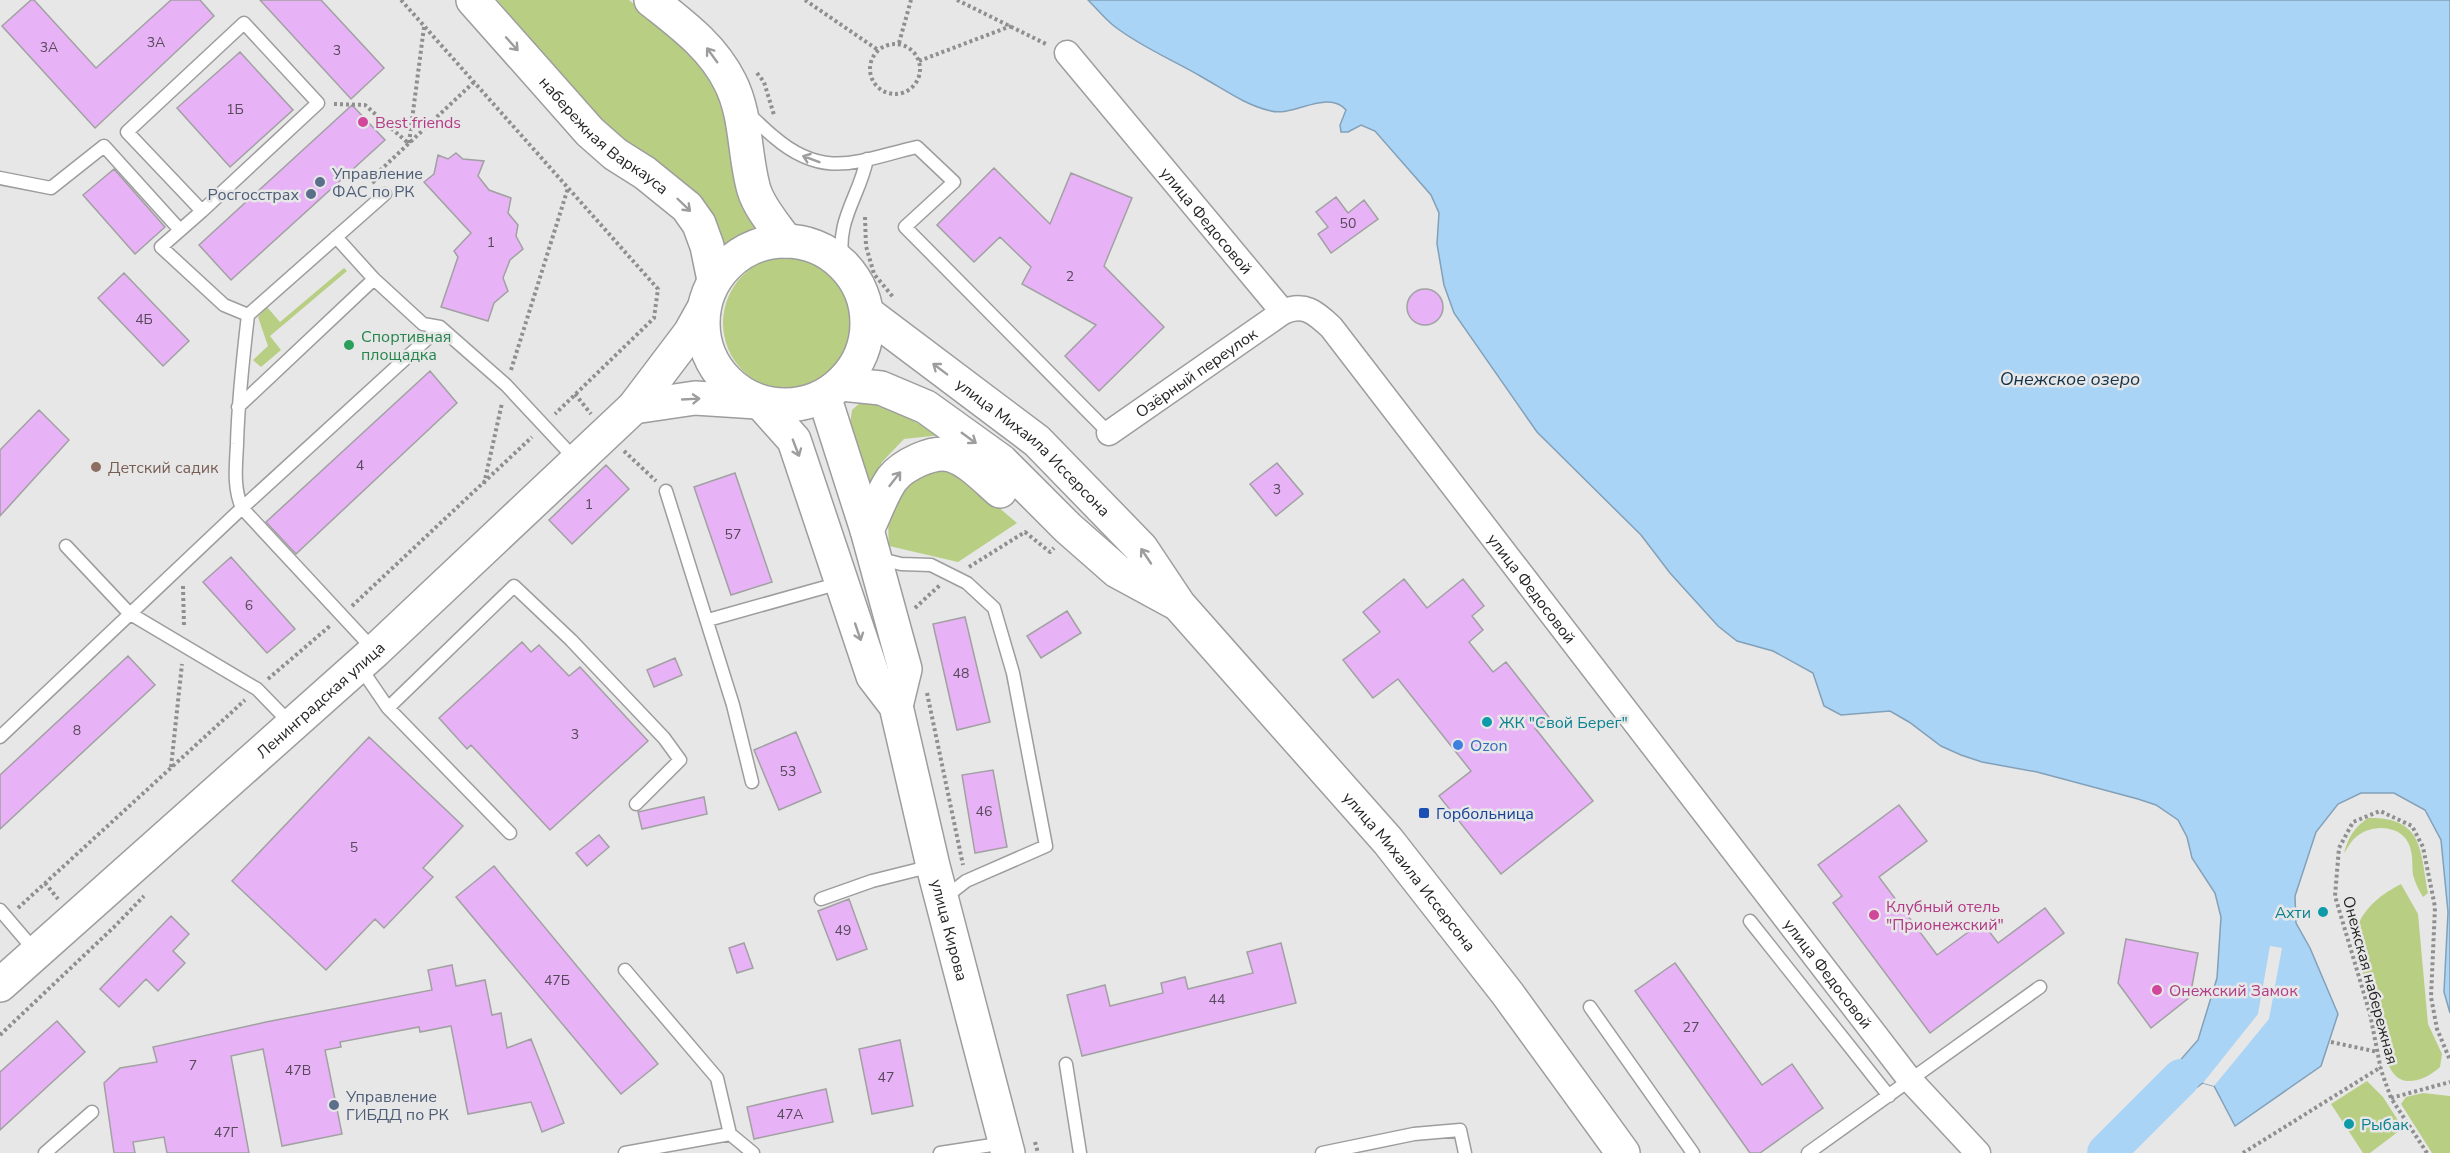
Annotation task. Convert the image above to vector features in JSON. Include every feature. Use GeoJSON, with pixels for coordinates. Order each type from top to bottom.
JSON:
{"type":"FeatureCollection","features":[{"type":"Feature","properties":{"kind":"main road","name":"набережная Варкауса"},"geometry":{"type":"LineString","coordinates":[[473,0],[590,132],[615,154],[645,173],[687,207],[699,224],[707,246],[709,294]]}},
{"type":"Feature","properties":{"kind":"main road"},"geometry":{"type":"LineString","coordinates":[[651,0],[707,47],[731,83],[738,106],[754,191],[762,208],[786,241]]}},
{"type":"Feature","properties":{"kind":"main road"},"geometry":{"type":"LineString","coordinates":[[634,407],[695,399],[760,402],[782,406],[804,404],[832,390],[857,364],[866,339],[867,313],[863,295],[855,279],[843,264],[817,247],[786,241],[758,245],[733,259],[709,294],[704,338],[714,366],[734,388],[760,402]]}},
{"type":"Feature","properties":{"kind":"main road","name":"Ленинградская улица"},"geometry":{"type":"LineString","coordinates":[[0,985],[36,952],[100,902],[212,804],[292,725],[367,658],[634,407],[690,333],[709,294]]}},
{"type":"Feature","properties":{"kind":"main road","name":"улица Михаила Иссерсона"},"geometry":{"type":"LineString","coordinates":[[867,313],[1037,441],[1141,548],[1179,605],[1388,841],[1507,993],[1623,1153]]}},
{"type":"Feature","properties":{"kind":"main road","name":"улица Михаила Иссерсона"},"geometry":{"type":"LineString","coordinates":[[832,390],[881,388],[926,407],[1000,460],[1068,528],[1117,571],[1179,605]]}},
{"type":"Feature","properties":{"kind":"main road","name":"улица Кирова"},"geometry":{"type":"LineString","coordinates":[[832,390],[905,669],[896,706]]}},
{"type":"Feature","properties":{"kind":"main road","name":"улица Кирова"},"geometry":{"type":"LineString","coordinates":[[760,402],[794,440],[873,676],[896,706],[933,866],[954,890],[1015,1142]]}},
{"type":"Feature","properties":{"kind":"main road"},"geometry":{"type":"LineString","coordinates":[[871,544],[892,479],[908,464],[927,457],[950,455],[977,471],[1059,541],[1117,571]]}},
{"type":"Feature","properties":{"kind":"street","name":"улица Федосовой"},"geometry":{"type":"LineString","coordinates":[[1066,53],[1283,312],[1292,307],[1312,310],[1331,327],[1910,1080],[1978,1153]]}},
{"type":"Feature","properties":{"kind":"street","name":"Озёрный переулок"},"geometry":{"type":"LineString","coordinates":[[1109,433],[1283,312]]}},
{"type":"Feature","properties":{"kind":"lane"},"geometry":{"type":"LineString","coordinates":[[202,211],[128,132],[244,24],[318,103],[202,211],[162,247],[224,305],[248,315]]}},
{"type":"Feature","properties":{"kind":"lane"},"geometry":{"type":"LineString","coordinates":[[738,106],[774,137],[802,156],[822,163],[840,165],[857,163],[917,147],[954,182],[905,227],[1109,433]]}},
{"type":"Feature","properties":{"kind":"lane"},"geometry":{"type":"LineString","coordinates":[[0,178],[51,188],[104,146],[180,231]]}},
{"type":"Feature","properties":{"kind":"lane"},"geometry":{"type":"LineString","coordinates":[[843,264],[841,241],[845,221],[867,159]]}},
{"type":"Feature","properties":{"kind":"lane"},"geometry":{"type":"LineString","coordinates":[[385,194],[248,315],[238,407],[236,484],[242,508],[342,616],[367,658],[388,708],[510,833]]}},
{"type":"Feature","properties":{"kind":"lane"},"geometry":{"type":"LineString","coordinates":[[336,237],[374,279],[423,324],[440,327],[506,385],[577,460]]}},
{"type":"Feature","properties":{"kind":"lane"},"geometry":{"type":"LineString","coordinates":[[238,407],[374,279]]}},
{"type":"Feature","properties":{"kind":"lane"},"geometry":{"type":"LineString","coordinates":[[2,733],[242,508],[440,327]]}},
{"type":"Feature","properties":{"kind":"lane"},"geometry":{"type":"LineString","coordinates":[[666,491],[708,620],[733,705],[752,782]]}},
{"type":"Feature","properties":{"kind":"lane"},"geometry":{"type":"LineString","coordinates":[[871,544],[901,564],[931,565],[967,583],[994,608],[1014,673],[1046,846],[954,890]]}},
{"type":"Feature","properties":{"kind":"lane"},"geometry":{"type":"LineString","coordinates":[[66,546],[129,613],[257,689],[292,725]]}},
{"type":"Feature","properties":{"kind":"lane"},"geometry":{"type":"LineString","coordinates":[[708,620],[841,583]]}},
{"type":"Feature","properties":{"kind":"lane"},"geometry":{"type":"LineString","coordinates":[[388,708],[514,586],[571,640],[664,738],[680,760],[636,804]]}},
{"type":"Feature","properties":{"kind":"lane"},"geometry":{"type":"LineString","coordinates":[[821,899],[872,881],[933,866]]}},
{"type":"Feature","properties":{"kind":"lane"},"geometry":{"type":"LineString","coordinates":[[4,914],[36,952]]}},
{"type":"Feature","properties":{"kind":"lane"},"geometry":{"type":"LineString","coordinates":[[1750,921],[1889,1096]]}},
{"type":"Feature","properties":{"kind":"lane"},"geometry":{"type":"LineString","coordinates":[[625,970],[717,1078],[730,1134],[753,1153]]}},
{"type":"Feature","properties":{"kind":"lane"},"geometry":{"type":"LineString","coordinates":[[1808,1153],[2040,987]]}},
{"type":"Feature","properties":{"kind":"lane"},"geometry":{"type":"LineString","coordinates":[[1590,1007],[1694,1153]]}},
{"type":"Feature","properties":{"kind":"lane"},"geometry":{"type":"LineString","coordinates":[[1066,1064],[1080,1153]]}},
{"type":"Feature","properties":{"kind":"lane"},"geometry":{"type":"LineString","coordinates":[[45,1153],[92,1112]]}},
{"type":"Feature","properties":{"kind":"lane"},"geometry":{"type":"LineString","coordinates":[[1322,1153],[1414,1134],[1460,1130],[1465,1153]]}},
{"type":"Feature","properties":{"kind":"lane"},"geometry":{"type":"LineString","coordinates":[[625,1153],[730,1134]]}},
{"type":"Feature","properties":{"kind":"lane"},"geometry":{"type":"LineString","coordinates":[[940,1153],[1015,1142]]}},
{"type":"Feature","properties":{"kind":"path"},"geometry":{"type":"LineString","coordinates":[[4,914],[342,616],[484,484],[654,318],[658,289],[401,0]]}},
{"type":"Feature","properties":{"kind":"path"},"geometry":{"type":"LineString","coordinates":[[805,0],[878,50]]}},
{"type":"Feature","properties":{"kind":"path"},"geometry":{"type":"LineString","coordinates":[[899,43],[911,0]]}},
{"type":"Feature","properties":{"kind":"path"},"geometry":{"type":"LineString","coordinates":[[957,0],[1066,53]]}},
{"type":"Feature","properties":{"kind":"path"},"geometry":{"type":"LineString","coordinates":[[920,61],[1011,26]]}},
{"type":"Feature","properties":{"kind":"path"},"geometry":{"type":"LineString","coordinates":[[409,144],[423,27]]}},
{"type":"Feature","properties":{"kind":"path"},"geometry":{"type":"LineString","coordinates":[[899,43],[912,49],[920,61],[920,75],[914,87],[902,94],[888,94],[877,87],[870,75],[871,61],[878,50],[888,44],[899,43]]}},
{"type":"Feature","properties":{"kind":"path"},"geometry":{"type":"LineString","coordinates":[[751,66],[764,82],[777,125]]}},
{"type":"Feature","properties":{"kind":"path"},"geometry":{"type":"LineString","coordinates":[[371,178],[474,82]]}},
{"type":"Feature","properties":{"kind":"path"},"geometry":{"type":"LineString","coordinates":[[318,103],[365,105],[409,144]]}},
{"type":"Feature","properties":{"kind":"path"},"geometry":{"type":"LineString","coordinates":[[484,484],[506,385],[568,188]]}},
{"type":"Feature","properties":{"kind":"path"},"geometry":{"type":"LineString","coordinates":[[865,214],[866,246],[874,274],[899,304]]}},
{"type":"Feature","properties":{"kind":"path"},"geometry":{"type":"LineString","coordinates":[[620,447],[666,491]]}},
{"type":"Feature","properties":{"kind":"path"},"geometry":{"type":"LineString","coordinates":[[910,613],[941,585],[1025,532],[1050,552],[1059,541]]}},
{"type":"Feature","properties":{"kind":"path"},"geometry":{"type":"LineString","coordinates":[[171,766],[184,647],[182,564]]}},
{"type":"Feature","properties":{"kind":"path"},"geometry":{"type":"LineString","coordinates":[[925,686],[954,890]]}},
{"type":"Feature","properties":{"kind":"path","name":"Онежская набережная"},"geometry":{"type":"LineString","coordinates":[[2427,1153],[2391,1098],[2380,1067],[2370,1014],[2335,896],[2339,848],[2354,822],[2380,811],[2412,826],[2424,847],[2434,908],[2430,997],[2437,1029],[2450,1060]]}},
{"type":"Feature","properties":{"kind":"path"},"geometry":{"type":"LineString","coordinates":[[2331,1042],[2378,1052]]}},
{"type":"Feature","properties":{"kind":"path"},"geometry":{"type":"LineString","coordinates":[[2243,1153],[2380,1067]]}},
{"type":"Feature","properties":{"kind":"path"},"geometry":{"type":"LineString","coordinates":[[2391,1098],[2450,1082]]}},
{"type":"Feature","properties":{"kind":"path"},"geometry":{"type":"LineString","coordinates":[[1015,1142],[1038,1153]]}},
{"type":"Feature","properties":{"kind":"green space"},"geometry":{"type":"Polygon","coordinates":[[[497,0],[629,0],[670,33],[691,53],[722,101],[760,225],[722,246],[612,133],[497,0]]]}},
{"type":"Feature","properties":{"kind":"green space"},"geometry":{"type":"Polygon","coordinates":[[[790,256],[815,261],[837,276],[852,298],[857,323],[852,348],[837,370],[815,385],[790,390],[765,385],[743,370],[728,348],[723,323],[728,298],[743,276],[765,261],[790,256]]]}},
{"type":"Feature","properties":{"kind":"green space"},"geometry":{"type":"Polygon","coordinates":[[[344,268],[347,271],[270,336],[281,350],[261,367],[253,360],[268,346],[258,317],[267,307],[280,322],[344,268]]]}},
{"type":"Feature","properties":{"kind":"green space"},"geometry":{"type":"Polygon","coordinates":[[[861,402],[884,406],[941,435],[904,439],[882,462],[871,490],[849,432],[852,410],[861,402]]]}},
{"type":"Feature","properties":{"kind":"green space"},"geometry":{"type":"Polygon","coordinates":[[[937,468],[964,478],[1017,523],[958,562],[889,546],[889,516],[895,495],[910,480],[937,468]]]}},
{"type":"Feature","properties":{"kind":"green space"},"geometry":{"type":"Polygon","coordinates":[[[2368,818],[2386,819],[2399,823],[2416,839],[2428,893],[2423,897],[2413,875],[2410,847],[2401,834],[2386,828],[2369,830],[2354,839],[2344,853],[2353,833],[2368,818]]]}},
{"type":"Feature","properties":{"kind":"green space"},"geometry":{"type":"Polygon","coordinates":[[[2401,884],[2418,914],[2428,1024],[2442,1054],[2440,1067],[2437,1070],[2413,1081],[2399,1078],[2392,1072],[2387,1062],[2375,1007],[2354,943],[2357,928],[2365,912],[2378,899],[2401,884]]]}},
{"type":"Feature","properties":{"kind":"green space"},"geometry":{"type":"Polygon","coordinates":[[[2367,1081],[2383,1097],[2403,1128],[2370,1153],[2363,1153],[2331,1104],[2367,1081]]]}},
{"type":"Feature","properties":{"kind":"green space"},"geometry":{"type":"Polygon","coordinates":[[[2423,1093],[2450,1096],[2450,1153],[2432,1153],[2401,1104],[2406,1097],[2423,1093]]]}},
{"type":"Feature","properties":{"kind":"water","name":"Онежское озеро"},"geometry":{"type":"Polygon","coordinates":[[[1088,0],[2450,0],[2450,1013],[2444,992],[2448,912],[2441,840],[2425,810],[2394,793],[2361,793],[2338,804],[2316,832],[2295,896],[2296,923],[2310,948],[2338,1014],[2321,1066],[2235,1126],[2214,1086],[2203,1083],[2166,1108],[2150,1115],[2143,1115],[2139,1107],[2198,1040],[2217,978],[2221,917],[2215,893],[2192,858],[2187,837],[2178,820],[2156,805],[2138,799],[2037,772],[1982,762],[1961,755],[1941,746],[1890,711],[1841,715],[1824,706],[1813,673],[1773,651],[1737,641],[1718,626],[1670,573],[1641,535],[1537,432],[1454,313],[1444,285],[1437,244],[1439,213],[1431,195],[1375,131],[1361,125],[1348,132],[1341,132],[1340,125],[1346,110],[1339,104],[1320,103],[1280,112],[1244,101],[1124,34],[1088,0]]]}},
{"type":"Feature","properties":{"kind":"pier"},"geometry":{"type":"Polygon","coordinates":[[[2270,946],[2282,948],[2269,1019],[2214,1086],[2203,1083],[2258,1014],[2270,946]]]}},
{"type":"Feature","properties":{"kind":"building"},"geometry":{"type":"Polygon","coordinates":[[[31,0],[34,0],[96,68],[171,0],[200,0],[214,16],[95,128],[2,26],[31,0]]]}},
{"type":"Feature","properties":{"kind":"building"},"geometry":{"type":"Polygon","coordinates":[[[260,0],[321,0],[384,68],[351,99],[260,0]]]}},
{"type":"Feature","properties":{"kind":"building"},"geometry":{"type":"Polygon","coordinates":[[[240,52],[293,110],[230,167],[177,108],[240,52]]]}},
{"type":"Feature","properties":{"kind":"building"},"geometry":{"type":"Polygon","coordinates":[[[352,105],[385,140],[231,280],[199,245],[352,105]]]}},
{"type":"Feature","properties":{"kind":"building"},"geometry":{"type":"Polygon","coordinates":[[[456,153],[463,159],[484,161],[478,176],[489,190],[511,198],[508,213],[518,225],[516,236],[523,249],[510,260],[503,278],[508,291],[494,303],[488,321],[441,307],[458,257],[454,251],[471,233],[424,182],[434,174],[438,155],[448,159],[456,153]]]}},
{"type":"Feature","properties":{"kind":"building"},"geometry":{"type":"Polygon","coordinates":[[[994,168],[1050,224],[1071,173],[1132,198],[1104,266],[1164,327],[1099,391],[1065,356],[1096,325],[1022,284],[1031,267],[1000,237],[974,262],[937,225],[994,168]]]}},
{"type":"Feature","properties":{"kind":"building"},"geometry":{"type":"Polygon","coordinates":[[[114,169],[165,227],[135,254],[83,195],[114,169]]]}},
{"type":"Feature","properties":{"kind":"building"},"geometry":{"type":"Polygon","coordinates":[[[1336,197],[1348,213],[1364,200],[1378,219],[1331,253],[1318,234],[1328,227],[1316,212],[1336,197]]]}},
{"type":"Feature","properties":{"kind":"building"},"geometry":{"type":"Polygon","coordinates":[[[124,273],[189,341],[163,366],[98,298],[124,273]]]}},
{"type":"Feature","properties":{"kind":"building"},"geometry":{"type":"Polygon","coordinates":[[[1425,289],[1438,294],[1443,307],[1438,320],[1425,325],[1412,320],[1407,307],[1412,294],[1425,289]]]}},
{"type":"Feature","properties":{"kind":"building"},"geometry":{"type":"Polygon","coordinates":[[[430,371],[457,403],[296,554],[266,522],[430,371]]]}},
{"type":"Feature","properties":{"kind":"building"},"geometry":{"type":"Polygon","coordinates":[[[39,410],[69,440],[0,516],[0,450],[39,410]]]}},
{"type":"Feature","properties":{"kind":"building"},"geometry":{"type":"Polygon","coordinates":[[[1277,463],[1303,494],[1276,516],[1250,484],[1277,463]]]}},
{"type":"Feature","properties":{"kind":"building"},"geometry":{"type":"Polygon","coordinates":[[[606,465],[629,489],[572,544],[549,520],[606,465]]]}},
{"type":"Feature","properties":{"kind":"building"},"geometry":{"type":"Polygon","coordinates":[[[735,473],[772,582],[731,595],[694,487],[735,473]]]}},
{"type":"Feature","properties":{"kind":"building"},"geometry":{"type":"Polygon","coordinates":[[[231,557],[295,629],[267,653],[203,582],[231,557]]]}},
{"type":"Feature","properties":{"kind":"building","name":"ЖК \"Свой Берег\""},"geometry":{"type":"Polygon","coordinates":[[[1404,579],[1427,608],[1463,579],[1484,606],[1472,616],[1483,630],[1469,642],[1493,672],[1506,662],[1549,717],[1535,728],[1593,801],[1501,874],[1439,796],[1471,771],[1398,679],[1373,698],[1343,660],[1380,632],[1363,612],[1404,579]]]}},
{"type":"Feature","properties":{"kind":"building"},"geometry":{"type":"Polygon","coordinates":[[[1067,611],[1081,633],[1041,658],[1027,636],[1067,611]]]}},
{"type":"Feature","properties":{"kind":"building"},"geometry":{"type":"Polygon","coordinates":[[[965,617],[990,722],[957,730],[933,624],[965,617]]]}},
{"type":"Feature","properties":{"kind":"building"},"geometry":{"type":"Polygon","coordinates":[[[522,642],[531,652],[539,645],[569,676],[580,667],[648,741],[550,830],[471,745],[467,749],[439,718],[522,642]]]}},
{"type":"Feature","properties":{"kind":"building"},"geometry":{"type":"Polygon","coordinates":[[[128,656],[155,685],[0,829],[0,775],[128,656]]]}},
{"type":"Feature","properties":{"kind":"building"},"geometry":{"type":"Polygon","coordinates":[[[675,658],[682,675],[654,687],[647,670],[675,658]]]}},
{"type":"Feature","properties":{"kind":"building"},"geometry":{"type":"Polygon","coordinates":[[[796,732],[821,792],[779,810],[754,750],[796,732]]]}},
{"type":"Feature","properties":{"kind":"building"},"geometry":{"type":"Polygon","coordinates":[[[369,737],[463,826],[423,868],[433,877],[384,928],[375,919],[326,970],[232,881],[369,737]]]}},
{"type":"Feature","properties":{"kind":"building"},"geometry":{"type":"Polygon","coordinates":[[[993,770],[1007,847],[975,853],[962,775],[993,770]]]}},
{"type":"Feature","properties":{"kind":"building"},"geometry":{"type":"Polygon","coordinates":[[[704,797],[707,814],[642,829],[638,812],[704,797]]]}},
{"type":"Feature","properties":{"kind":"building","name":"Клубный отель \"Прионежский\""},"geometry":{"type":"Polygon","coordinates":[[[1899,805],[1927,841],[1879,877],[1937,955],[1982,922],[1998,943],[2045,908],[2064,933],[1930,1033],[1833,903],[1842,896],[1818,865],[1899,805]]]}},
{"type":"Feature","properties":{"kind":"building"},"geometry":{"type":"Polygon","coordinates":[[[599,835],[609,847],[587,866],[576,853],[599,835]]]}},
{"type":"Feature","properties":{"kind":"building"},"geometry":{"type":"Polygon","coordinates":[[[494,866],[658,1064],[621,1094],[456,897],[494,866]]]}},
{"type":"Feature","properties":{"kind":"building"},"geometry":{"type":"Polygon","coordinates":[[[849,899],[867,949],[837,960],[818,911],[849,899]]]}},
{"type":"Feature","properties":{"kind":"building"},"geometry":{"type":"Polygon","coordinates":[[[171,916],[189,934],[173,951],[185,963],[158,991],[146,979],[119,1007],[100,989],[171,916]]]}},
{"type":"Feature","properties":{"kind":"building","name":"Онежский Замок"},"geometry":{"type":"Polygon","coordinates":[[[2126,939],[2198,953],[2190,997],[2151,1028],[2118,983],[2126,939]]]}},
{"type":"Feature","properties":{"kind":"building"},"geometry":{"type":"Polygon","coordinates":[[[744,943],[753,968],[737,973],[729,948],[744,943]]]}},
{"type":"Feature","properties":{"kind":"building"},"geometry":{"type":"Polygon","coordinates":[[[1281,943],[1296,1003],[1082,1056],[1067,995],[1105,985],[1110,1006],[1163,993],[1161,983],[1185,977],[1188,989],[1253,973],[1247,952],[1281,943]]]}},
{"type":"Feature","properties":{"kind":"building"},"geometry":{"type":"Polygon","coordinates":[[[1675,963],[1762,1085],[1792,1064],[1823,1108],[1760,1153],[1750,1153],[1635,991],[1675,963]]]}},
{"type":"Feature","properties":{"kind":"building"},"geometry":{"type":"Polygon","coordinates":[[[452,965],[456,986],[485,980],[492,1015],[501,1013],[507,1048],[531,1039],[564,1123],[542,1132],[531,1102],[468,1114],[451,1026],[420,1032],[419,1027],[340,1042],[341,1047],[325,1050],[342,1134],[282,1146],[263,1049],[231,1056],[249,1153],[167,1153],[164,1137],[133,1142],[135,1153],[114,1153],[104,1083],[120,1068],[157,1062],[153,1047],[266,1022],[432,990],[428,970],[452,965]]]}},
{"type":"Feature","properties":{"kind":"building"},"geometry":{"type":"Polygon","coordinates":[[[57,1021],[85,1052],[0,1130],[0,1072],[57,1021]]]}},
{"type":"Feature","properties":{"kind":"building"},"geometry":{"type":"Polygon","coordinates":[[[900,1040],[913,1106],[872,1114],[859,1049],[900,1040]]]}},
{"type":"Feature","properties":{"kind":"building"},"geometry":{"type":"Polygon","coordinates":[[[826,1089],[833,1122],[754,1139],[747,1107],[826,1089]]]}},
{"type":"Feature","properties":{"kind":"waterway"},"geometry":{"type":"LineString","coordinates":[[2106,1153],[2181,1078]]}},
{"type":"Feature","properties":{"kind":"place","name":"Best friends"},"geometry":{"type":"Point","coordinates":[363,122]}},
{"type":"Feature","properties":{"kind":"place","name":"Управление ФАС по РК"},"geometry":{"type":"Point","coordinates":[320,182]}},
{"type":"Feature","properties":{"kind":"place","name":"Росгосстрах"},"geometry":{"type":"Point","coordinates":[311,194]}},
{"type":"Feature","properties":{"kind":"place","name":"Спортивная площадка"},"geometry":{"type":"Point","coordinates":[349,345]}},
{"type":"Feature","properties":{"kind":"place","name":"Детский садик"},"geometry":{"type":"Point","coordinates":[96,467]}},
{"type":"Feature","properties":{"kind":"place","name":"ЖК \"Свой Берег\""},"geometry":{"type":"Point","coordinates":[1487,722]}},
{"type":"Feature","properties":{"kind":"place","name":"Ozon"},"geometry":{"type":"Point","coordinates":[1458,745]}},
{"type":"Feature","properties":{"kind":"place","name":"Горбольница"},"geometry":{"type":"Point","coordinates":[1424,813]}},
{"type":"Feature","properties":{"kind":"place","name":"Ахти"},"geometry":{"type":"Point","coordinates":[2323,912]}},
{"type":"Feature","properties":{"kind":"place","name":"Клубный отель \"Прионежский\""},"geometry":{"type":"Point","coordinates":[1874,915]}},
{"type":"Feature","properties":{"kind":"place","name":"Онежский Замок"},"geometry":{"type":"Point","coordinates":[2157,990]}},
{"type":"Feature","properties":{"kind":"place","name":"Управление ГИБДД по РК"},"geometry":{"type":"Point","coordinates":[334,1105]}},
{"type":"Feature","properties":{"kind":"place","name":"Рыбак"},"geometry":{"type":"Point","coordinates":[2349,1124]}}]}
